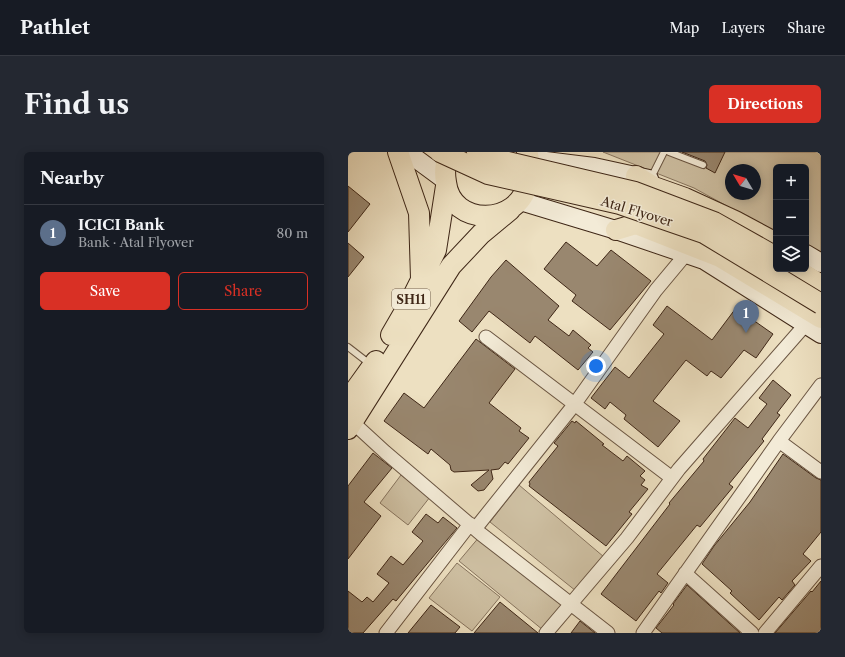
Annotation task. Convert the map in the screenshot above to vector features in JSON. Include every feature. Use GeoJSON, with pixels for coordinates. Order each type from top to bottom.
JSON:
{"type":"FeatureCollection","features":[{"type":"Feature","properties":{"kind":"main road"},"geometry":{"type":"LineString","coordinates":[[398,152],[419,213],[421,281]]}},
{"type":"Feature","properties":{"kind":"main road","name":"Atal Flyover"},"geometry":{"type":"LineString","coordinates":[[440,152],[488,174],[620,204],[704,233],[821,304]]}},
{"type":"Feature","properties":{"kind":"main road","name":"SH11"},"geometry":{"type":"LineString","coordinates":[[350,423],[378,370],[436,250],[446,183],[444,172],[451,152]]}},
{"type":"Feature","properties":{"kind":"main road","name":"Atal Flyover"},"geometry":{"type":"LineString","coordinates":[[477,152],[491,158],[609,186],[647,197],[714,222],[773,255]]}},
{"type":"Feature","properties":{"kind":"main road","name":"SH11"},"geometry":{"type":"LineString","coordinates":[[348,400],[378,370],[423,309],[451,266],[481,234],[515,205],[527,188],[530,175],[528,154]]}},
{"type":"Feature","properties":{"kind":"main road"},"geometry":{"type":"LineString","coordinates":[[648,181],[735,221],[773,241]]}},
{"type":"Feature","properties":{"kind":"main road"},"geometry":{"type":"LineString","coordinates":[[446,183],[452,198],[460,207],[472,214],[485,216],[498,215],[515,205]]}},
{"type":"Feature","properties":{"kind":"main road"},"geometry":{"type":"LineString","coordinates":[[616,230],[636,224],[720,257],[816,325]]}},
{"type":"Feature","properties":{"kind":"main road"},"geometry":{"type":"LineString","coordinates":[[809,263],[821,270]]}},
{"type":"Feature","properties":{"kind":"main road"},"geometry":{"type":"LineString","coordinates":[[801,272],[821,285]]}},
{"type":"Feature","properties":{"kind":"street"},"geometry":{"type":"LineString","coordinates":[[406,152],[446,183]]}},
{"type":"Feature","properties":{"kind":"street"},"geometry":{"type":"LineString","coordinates":[[528,154],[594,167],[680,188],[773,234]]}},
{"type":"Feature","properties":{"kind":"street"},"geometry":{"type":"LineString","coordinates":[[515,205],[616,230],[704,260],[816,325],[734,404],[672,478],[627,538],[546,633]]}},
{"type":"Feature","properties":{"kind":"street"},"geometry":{"type":"LineString","coordinates":[[386,633],[574,405],[656,290],[686,254]]}},
{"type":"Feature","properties":{"kind":"street"},"geometry":{"type":"LineString","coordinates":[[809,256],[821,263]]}},
{"type":"Feature","properties":{"kind":"street"},"geometry":{"type":"LineString","coordinates":[[486,337],[672,478]]}},
{"type":"Feature","properties":{"kind":"street"},"geometry":{"type":"LineString","coordinates":[[643,633],[821,384]]}},
{"type":"Feature","properties":{"kind":"street"},"geometry":{"type":"LineString","coordinates":[[350,423],[472,527],[608,633]]}},
{"type":"Feature","properties":{"kind":"street"},"geometry":{"type":"LineString","coordinates":[[779,441],[821,472]]}},
{"type":"Feature","properties":{"kind":"street"},"geometry":{"type":"LineString","coordinates":[[765,633],[821,566]]}},
{"type":"Feature","properties":{"kind":"street"},"geometry":{"type":"LineString","coordinates":[[685,573],[752,633]]}},
{"type":"Feature","properties":{"kind":"lane"},"geometry":{"type":"LineString","coordinates":[[648,181],[664,152]]}},
{"type":"Feature","properties":{"kind":"lane"},"geometry":{"type":"LineString","coordinates":[[669,152],[703,165]]}},
{"type":"Feature","properties":{"kind":"lane"},"geometry":{"type":"LineString","coordinates":[[348,347],[378,370]]}},
{"type":"Feature","properties":{"kind":"shaded area"},"geometry":{"type":"Polygon","coordinates":[[[603,152],[821,152],[821,258],[809,251],[809,164],[773,164],[773,231],[694,188],[603,152]]]}},
{"type":"Feature","properties":{"kind":"shaded area"},"geometry":{"type":"Polygon","coordinates":[[[401,475],[430,497],[408,525],[380,503],[401,475]]]}},
{"type":"Feature","properties":{"kind":"shaded area"},"geometry":{"type":"Polygon","coordinates":[[[519,485],[604,557],[576,591],[490,522],[519,485]]]}},
{"type":"Feature","properties":{"kind":"shaded area"},"geometry":{"type":"Polygon","coordinates":[[[480,536],[567,603],[543,630],[459,561],[480,536]]]}},
{"type":"Feature","properties":{"kind":"shaded area"},"geometry":{"type":"Polygon","coordinates":[[[457,563],[500,597],[472,631],[429,598],[457,563]]]}},
{"type":"Feature","properties":{"kind":"building"},"geometry":{"type":"Polygon","coordinates":[[[682,152],[725,152],[715,173],[706,168],[707,165],[705,161],[682,152]]]}},
{"type":"Feature","properties":{"kind":"building"},"geometry":{"type":"Polygon","coordinates":[[[348,186],[370,204],[348,232],[348,186]]]}},
{"type":"Feature","properties":{"kind":"building"},"geometry":{"type":"Polygon","coordinates":[[[566,242],[597,266],[611,250],[651,281],[610,330],[572,301],[576,295],[544,269],[566,242]]]}},
{"type":"Feature","properties":{"kind":"building"},"geometry":{"type":"Polygon","coordinates":[[[348,243],[364,257],[348,277],[348,243]]]}},
{"type":"Feature","properties":{"kind":"building"},"geometry":{"type":"Polygon","coordinates":[[[506,260],[559,306],[548,320],[569,336],[573,330],[591,345],[588,348],[593,352],[578,370],[535,336],[530,343],[489,311],[472,332],[459,321],[491,277],[506,260]]]}},
{"type":"Feature","properties":{"kind":"building"},"geometry":{"type":"Polygon","coordinates":[[[667,306],[712,340],[736,308],[773,334],[756,358],[744,350],[721,378],[711,371],[707,376],[686,360],[653,401],[680,421],[658,447],[624,419],[626,415],[610,402],[605,409],[591,398],[615,367],[629,378],[664,334],[653,325],[667,306]]]}},
{"type":"Feature","properties":{"kind":"building"},"geometry":{"type":"Polygon","coordinates":[[[476,339],[515,369],[489,403],[521,428],[519,431],[529,438],[508,464],[505,462],[499,469],[491,470],[493,479],[484,490],[478,491],[471,485],[489,470],[454,472],[451,470],[450,465],[431,449],[428,454],[384,421],[404,393],[424,408],[476,339]]]}},
{"type":"Feature","properties":{"kind":"building"},"geometry":{"type":"Polygon","coordinates":[[[773,380],[791,395],[777,413],[780,415],[762,439],[764,441],[729,484],[733,487],[700,527],[697,525],[657,574],[668,583],[661,593],[659,591],[636,621],[601,594],[670,504],[669,503],[704,461],[703,459],[735,418],[748,428],[767,404],[759,398],[773,380]]]}},
{"type":"Feature","properties":{"kind":"building"},"geometry":{"type":"Polygon","coordinates":[[[572,421],[575,423],[576,421],[604,444],[602,445],[623,461],[627,456],[645,471],[640,476],[645,480],[641,485],[648,489],[629,512],[632,514],[606,546],[529,486],[529,482],[558,446],[554,443],[572,421]]]}},
{"type":"Feature","properties":{"kind":"building"},"geometry":{"type":"Polygon","coordinates":[[[373,453],[392,468],[364,502],[381,516],[348,559],[348,486],[373,453]]]}},
{"type":"Feature","properties":{"kind":"building"},"geometry":{"type":"Polygon","coordinates":[[[783,454],[821,480],[821,532],[803,554],[811,561],[792,581],[795,585],[782,600],[779,597],[759,620],[730,593],[732,591],[702,564],[714,546],[750,502],[783,454]]]}},
{"type":"Feature","properties":{"kind":"building"},"geometry":{"type":"Polygon","coordinates":[[[426,514],[438,523],[443,517],[457,528],[396,601],[393,599],[363,633],[348,633],[348,591],[362,602],[367,597],[373,602],[389,583],[377,574],[391,556],[403,565],[423,541],[412,532],[426,514]]]}},
{"type":"Feature","properties":{"kind":"building"},"geometry":{"type":"Polygon","coordinates":[[[821,581],[821,633],[775,633],[811,591],[812,592],[821,581]]]}},
{"type":"Feature","properties":{"kind":"building"},"geometry":{"type":"Polygon","coordinates":[[[687,585],[740,633],[662,633],[656,628],[687,585]]]}},
{"type":"Feature","properties":{"kind":"building"},"geometry":{"type":"Polygon","coordinates":[[[500,602],[538,633],[474,633],[500,602]]]}},
{"type":"Feature","properties":{"kind":"building"},"geometry":{"type":"Polygon","coordinates":[[[431,605],[460,627],[455,633],[408,633],[431,605]]]}},
{"type":"Feature","properties":{"kind":"building"},"geometry":{"type":"Polygon","coordinates":[[[580,621],[595,633],[571,633],[580,621]]]}},
{"type":"Feature","properties":{"kind":"place","name":"ICICI Bank"},"geometry":{"type":"Point","coordinates":[746,333]}}]}
